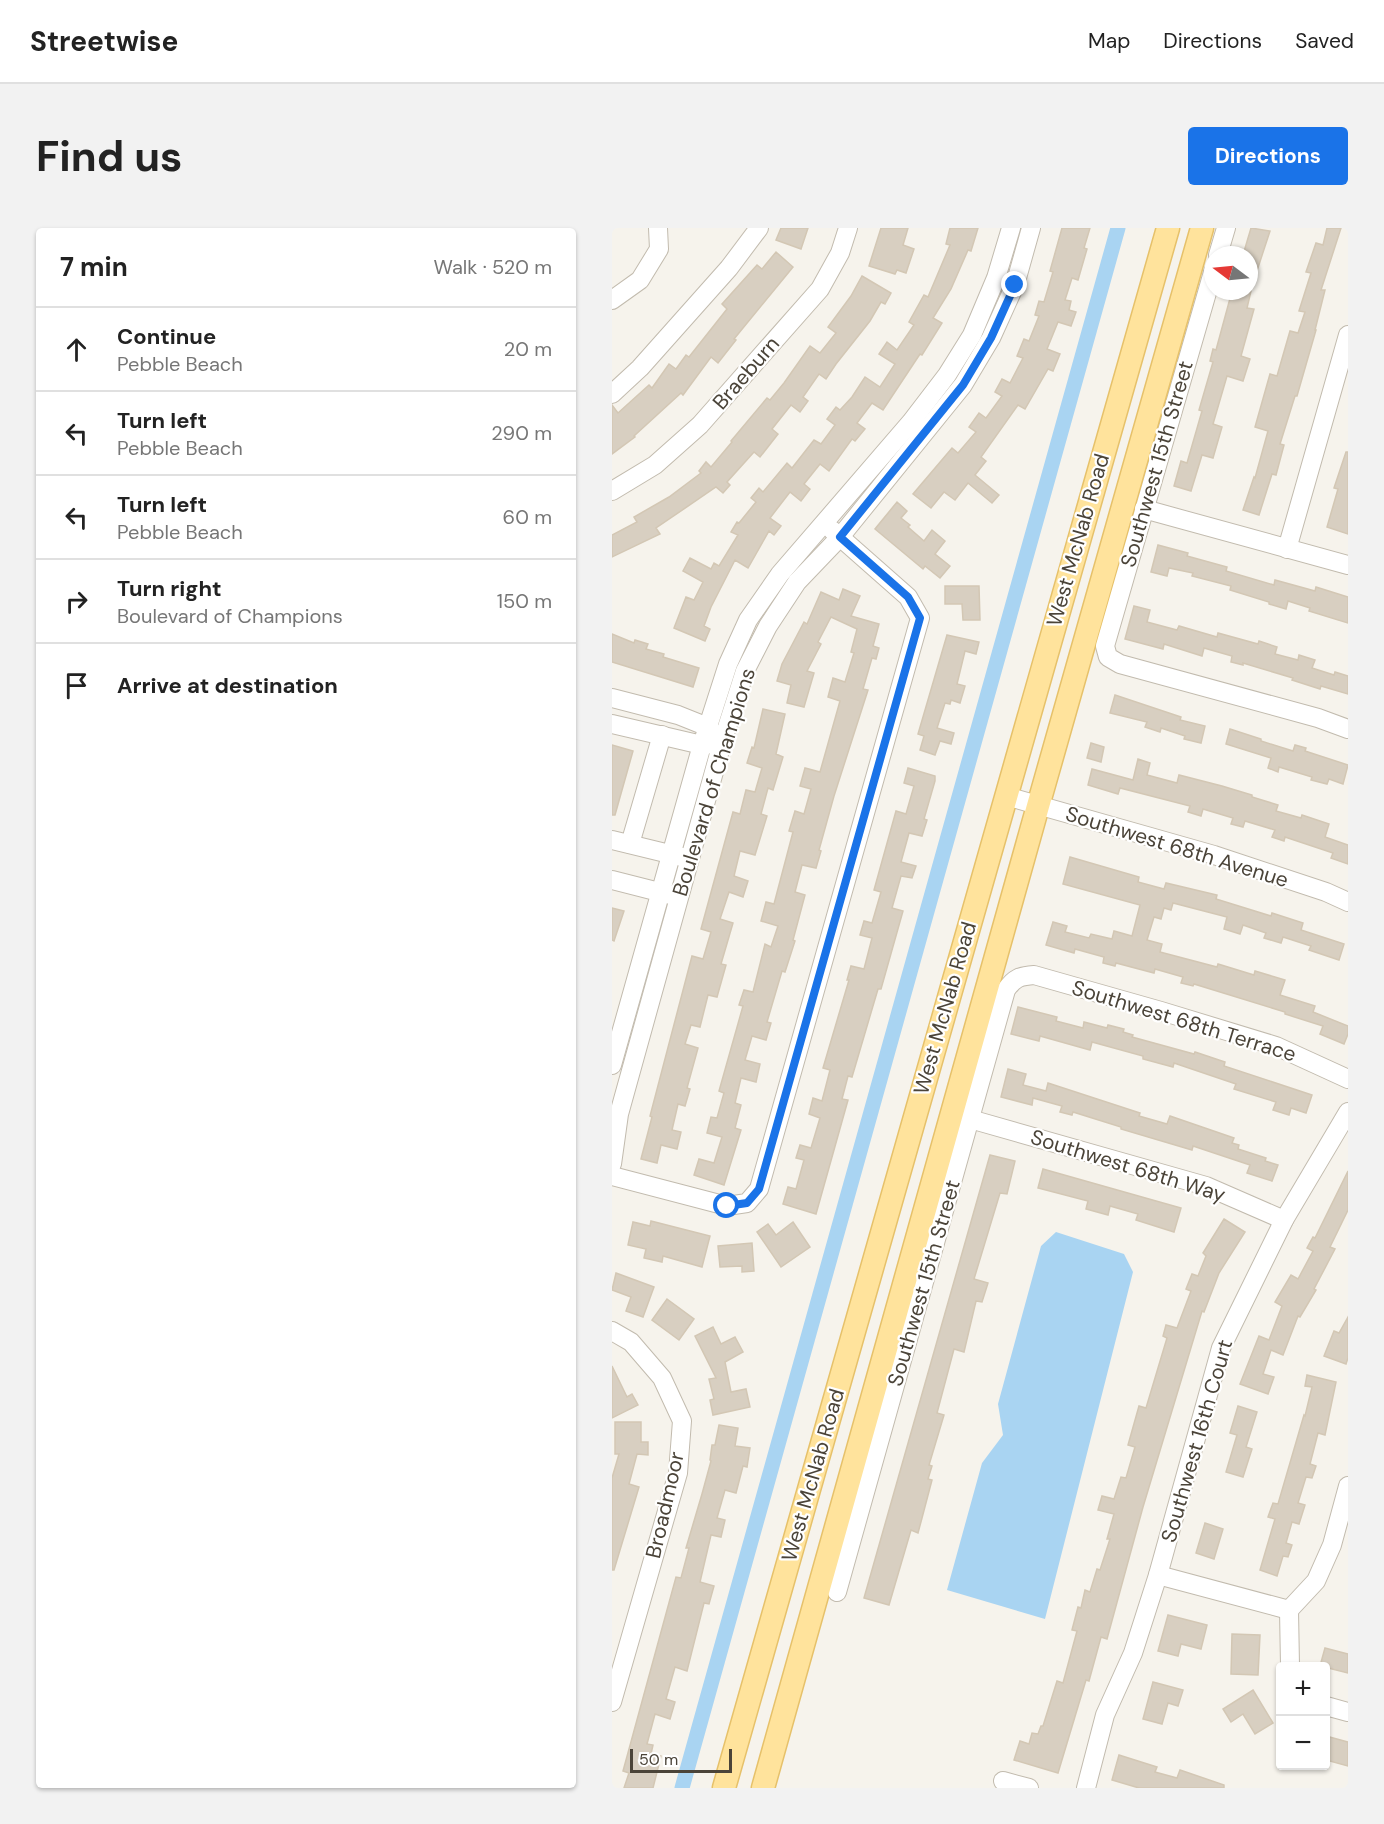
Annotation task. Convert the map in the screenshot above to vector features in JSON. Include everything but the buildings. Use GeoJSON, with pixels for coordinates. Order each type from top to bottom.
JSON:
{"type":"FeatureCollection","features":[{"type":"Feature","properties":{"kind":"main road","name":"West McNab Road"},"geometry":{"type":"LineString","coordinates":[[724,1788],[1168,228]]}},
{"type":"Feature","properties":{"kind":"main road","name":"West McNab Road"},"geometry":{"type":"LineString","coordinates":[[763,1788],[1202,228]]}},
{"type":"Feature","properties":{"kind":"street"},"geometry":{"type":"LineString","coordinates":[[612,300],[640,280],[659,249],[658,228]]}},
{"type":"Feature","properties":{"kind":"street"},"geometry":{"type":"LineString","coordinates":[[612,394],[640,368],[722,276],[759,228]]}},
{"type":"Feature","properties":{"kind":"street","name":"Braeburn"},"geometry":{"type":"LineString","coordinates":[[612,490],[655,465],[700,425],[820,289],[840,253],[848,228]]}},
{"type":"Feature","properties":{"kind":"street","name":"Boulevard of Champions"},"geometry":{"type":"LineString","coordinates":[[612,1164],[619,1114],[671,895],[671,855],[728,664],[748,620],[780,574],[911,422],[947,375],[972,335],[996,278],[1011,228]]}},
{"type":"Feature","properties":{"kind":"street","name":"Boulevard of Champions"},"geometry":{"type":"LineString","coordinates":[[612,1065],[671,895],[690,859],[722,743],[745,671],[768,626],[797,582],[840,537],[963,385],[991,338],[1015,285],[1031,228]]}},
{"type":"Feature","properties":{"kind":"street"},"geometry":{"type":"LineString","coordinates":[[1221,246],[1226,228]]}},
{"type":"Feature","properties":{"kind":"street","name":"Southwest 15th Street"},"geometry":{"type":"LineString","coordinates":[[1205,300],[1105,646],[1108,657],[1120,664],[1318,718],[1348,729]]}},
{"type":"Feature","properties":{"kind":"street"},"geometry":{"type":"LineString","coordinates":[[1287,549],[1348,335]]}},
{"type":"Feature","properties":{"kind":"street"},"geometry":{"type":"LineString","coordinates":[[1144,509],[1348,565]]}},
{"type":"Feature","properties":{"kind":"street"},"geometry":{"type":"LineString","coordinates":[[612,1176],[727,1206],[747,1203],[759,1189],[920,618],[908,597],[824,523]]}},
{"type":"Feature","properties":{"kind":"street"},"geometry":{"type":"LineString","coordinates":[[612,698],[678,715],[708,727],[722,743]]}},
{"type":"Feature","properties":{"kind":"street"},"geometry":{"type":"LineString","coordinates":[[612,724],[702,745],[722,743]]}},
{"type":"Feature","properties":{"kind":"street"},"geometry":{"type":"LineString","coordinates":[[630,844],[662,735]]}},
{"type":"Feature","properties":{"kind":"street","name":"Southwest 68th Avenue"},"geometry":{"type":"LineString","coordinates":[[1005,796],[1214,855],[1326,892],[1348,902]]}},
{"type":"Feature","properties":{"kind":"street"},"geometry":{"type":"LineString","coordinates":[[612,840],[690,859]]}},
{"type":"Feature","properties":{"kind":"street"},"geometry":{"type":"LineString","coordinates":[[612,880],[671,895]]}},
{"type":"Feature","properties":{"kind":"street","name":"Southwest 68th Terrace"},"geometry":{"type":"LineString","coordinates":[[1017,977],[1034,975],[1193,1020],[1276,1046],[1348,1079]]}},
{"type":"Feature","properties":{"kind":"street","name":"Southwest 15th Street"},"geometry":{"type":"LineString","coordinates":[[837,1593],[1006,990],[1017,977]]}},
{"type":"Feature","properties":{"kind":"street","name":"Southwest 16th Court"},"geometry":{"type":"LineString","coordinates":[[1086,1788],[1105,1715],[1133,1653],[1158,1575],[1221,1348],[1284,1220],[1348,1112]]}},
{"type":"Feature","properties":{"kind":"street","name":"Southwest 68th Way"},"geometry":{"type":"LineString","coordinates":[[970,1119],[1206,1186],[1284,1220]]}},
{"type":"Feature","properties":{"kind":"street","name":"Broadmoor"},"geometry":{"type":"LineString","coordinates":[[612,1331],[631,1342],[662,1378],[682,1421],[678,1473],[612,1702]]}},
{"type":"Feature","properties":{"kind":"street"},"geometry":{"type":"LineString","coordinates":[[1290,1662],[1289,1610],[1316,1581],[1340,1548],[1348,1486]]}},
{"type":"Feature","properties":{"kind":"street"},"geometry":{"type":"LineString","coordinates":[[1158,1575],[1289,1610]]}},
{"type":"Feature","properties":{"kind":"street"},"geometry":{"type":"LineString","coordinates":[[1330,1707],[1348,1712]]}},
{"type":"Feature","properties":{"kind":"street"},"geometry":{"type":"LineString","coordinates":[[1003,1781],[1029,1788]]}},
{"type":"Feature","properties":{"kind":"water"},"geometry":{"type":"Polygon","coordinates":[[[1056,1232],[1124,1254],[1133,1272],[1045,1619],[947,1590],[982,1463],[1003,1435],[998,1404],[1041,1246],[1056,1232]]]}},
{"type":"Feature","properties":{"kind":"waterway"},"geometry":{"type":"LineString","coordinates":[[682,1788],[1118,228]]}},
{"type":"Feature","properties":{"kind":"route"},"geometry":{"type":"LineString","coordinates":[[727,1206],[747,1203],[759,1189],[920,618],[908,597],[840,537],[963,385],[991,338],[1015,285]]}}]}
